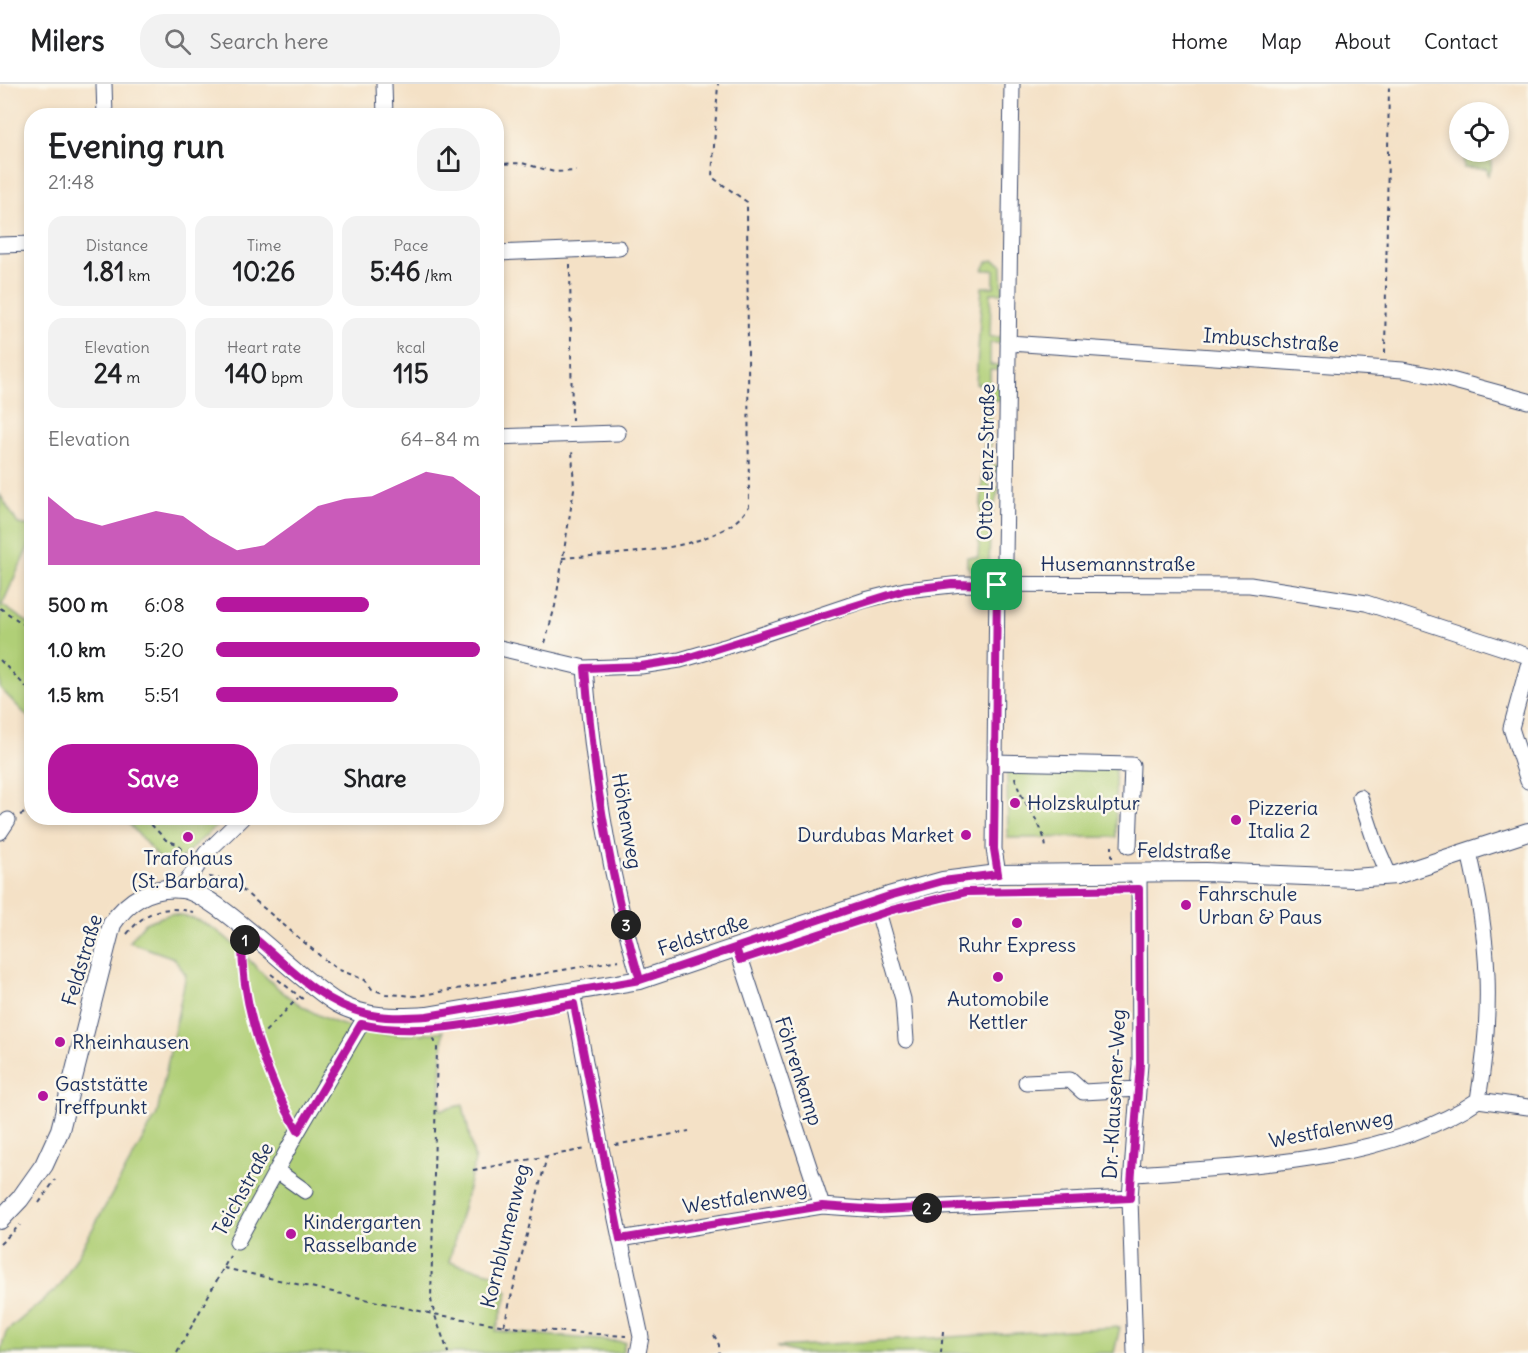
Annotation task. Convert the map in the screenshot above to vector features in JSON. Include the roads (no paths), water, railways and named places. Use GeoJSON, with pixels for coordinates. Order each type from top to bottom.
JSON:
{"type":"FeatureCollection","features":[{"type":"Feature","properties":{"kind":"main road","name":"Feldstraße"},"geometry":{"type":"LineString","coordinates":[[0,1220],[20,1199],[44,1165],[60,1130],[112,924],[134,899],[147,893],[183,889],[209,902],[246,942],[337,1003],[367,1014],[431,1025],[572,991],[640,980],[875,901],[943,881],[998,874],[1206,872],[1312,878],[1389,875],[1528,832]]}},
{"type":"Feature","properties":{"kind":"street"},"geometry":{"type":"LineString","coordinates":[[104,84],[105,108]]}},
{"type":"Feature","properties":{"kind":"street"},"geometry":{"type":"LineString","coordinates":[[384,84],[385,108]]}},
{"type":"Feature","properties":{"kind":"street","name":"Otto-Lenz-Straße"},"geometry":{"type":"LineString","coordinates":[[998,874],[994,849],[994,762],[997,585],[1005,569],[1011,84]]}},
{"type":"Feature","properties":{"kind":"street"},"geometry":{"type":"LineString","coordinates":[[0,245],[24,244]]}},
{"type":"Feature","properties":{"kind":"street"},"geometry":{"type":"LineString","coordinates":[[504,253],[619,248]]}},
{"type":"Feature","properties":{"kind":"street","name":"Imbuschstraße"},"geometry":{"type":"LineString","coordinates":[[1008,344],[1385,368],[1440,377],[1528,402]]}},
{"type":"Feature","properties":{"kind":"street"},"geometry":{"type":"LineString","coordinates":[[504,437],[618,433]]}},
{"type":"Feature","properties":{"kind":"street","name":"Husemannstraße"},"geometry":{"type":"LineString","coordinates":[[504,649],[585,668],[641,666],[680,660],[905,590],[952,584],[1250,585],[1309,592],[1399,613],[1528,657]]}},
{"type":"Feature","properties":{"kind":"street"},"geometry":{"type":"LineString","coordinates":[[1528,666],[1511,728],[1528,782]]}},
{"type":"Feature","properties":{"kind":"street","name":"Höhenweg"},"geometry":{"type":"LineString","coordinates":[[585,668],[589,717],[604,816],[632,954],[640,980]]}},
{"type":"Feature","properties":{"kind":"street","name":"Feldstraße"},"geometry":{"type":"LineString","coordinates":[[994,762],[1132,765],[1129,846]]}},
{"type":"Feature","properties":{"kind":"street"},"geometry":{"type":"LineString","coordinates":[[1360,797],[1389,875]]}},
{"type":"Feature","properties":{"kind":"street"},"geometry":{"type":"LineString","coordinates":[[183,889],[201,871],[206,853],[235,825]]}},
{"type":"Feature","properties":{"kind":"street"},"geometry":{"type":"LineString","coordinates":[[1469,852],[1485,926],[1489,988],[1486,1042],[1478,1100],[1528,1107]]}},
{"type":"Feature","properties":{"kind":"street","name":"Dr.-Klausener-Weg"},"geometry":{"type":"LineString","coordinates":[[1135,1353],[1130,1198],[1138,1089],[1139,873]]}},
{"type":"Feature","properties":{"kind":"street"},"geometry":{"type":"LineString","coordinates":[[875,901],[903,999],[906,1040]]}},
{"type":"Feature","properties":{"kind":"street","name":"Föhrenkamp"},"geometry":{"type":"LineString","coordinates":[[736,948],[822,1206]]}},
{"type":"Feature","properties":{"kind":"street"},"geometry":{"type":"LineString","coordinates":[[572,991],[601,1148],[641,1337],[638,1353]]}},
{"type":"Feature","properties":{"kind":"street","name":"Teichstraße"},"geometry":{"type":"LineString","coordinates":[[237,1242],[298,1131],[367,1014]]}},
{"type":"Feature","properties":{"kind":"street"},"geometry":{"type":"LineString","coordinates":[[1026,1082],[1070,1080],[1083,1092],[1138,1089]]}},
{"type":"Feature","properties":{"kind":"street","name":"Westfalenweg"},"geometry":{"type":"LineString","coordinates":[[1133,1174],[1249,1167],[1389,1141],[1443,1123],[1478,1100]]}},
{"type":"Feature","properties":{"kind":"street"},"geometry":{"type":"LineString","coordinates":[[277,1171],[305,1191]]}},
{"type":"Feature","properties":{"kind":"street","name":"Westfalenweg"},"geometry":{"type":"LineString","coordinates":[[620,1239],[822,1206],[880,1210],[1130,1198]]}},
{"type":"Feature","properties":{"kind":"street"},"geometry":{"type":"LineString","coordinates":[[1124,1353],[1135,1332]]}},
{"type":"Feature","properties":{"kind":"place","name":"Holzskulptur"},"geometry":{"type":"Point","coordinates":[1015,803]}},
{"type":"Feature","properties":{"kind":"place","name":"Pizzeria Italia 2"},"geometry":{"type":"Point","coordinates":[1236,820]}},
{"type":"Feature","properties":{"kind":"place","name":"Durdubas Market"},"geometry":{"type":"Point","coordinates":[966,835]}},
{"type":"Feature","properties":{"kind":"place","name":"Trafohaus (St. Barbara)"},"geometry":{"type":"Point","coordinates":[188,837]}},
{"type":"Feature","properties":{"kind":"place","name":"Fahrschule Urban & Paus"},"geometry":{"type":"Point","coordinates":[1186,905]}},
{"type":"Feature","properties":{"kind":"place","name":"Ruhr Express"},"geometry":{"type":"Point","coordinates":[1017,923]}},
{"type":"Feature","properties":{"kind":"place","name":"Automobile Kettler"},"geometry":{"type":"Point","coordinates":[998,977]}},
{"type":"Feature","properties":{"kind":"place","name":"Rheinhausen"},"geometry":{"type":"Point","coordinates":[60,1042]}},
{"type":"Feature","properties":{"kind":"place","name":"Gaststätte Treffpunkt"},"geometry":{"type":"Point","coordinates":[43,1096]}},
{"type":"Feature","properties":{"kind":"place","name":"Kindergarten Rasselbande"},"geometry":{"type":"Point","coordinates":[291,1234]}}]}
